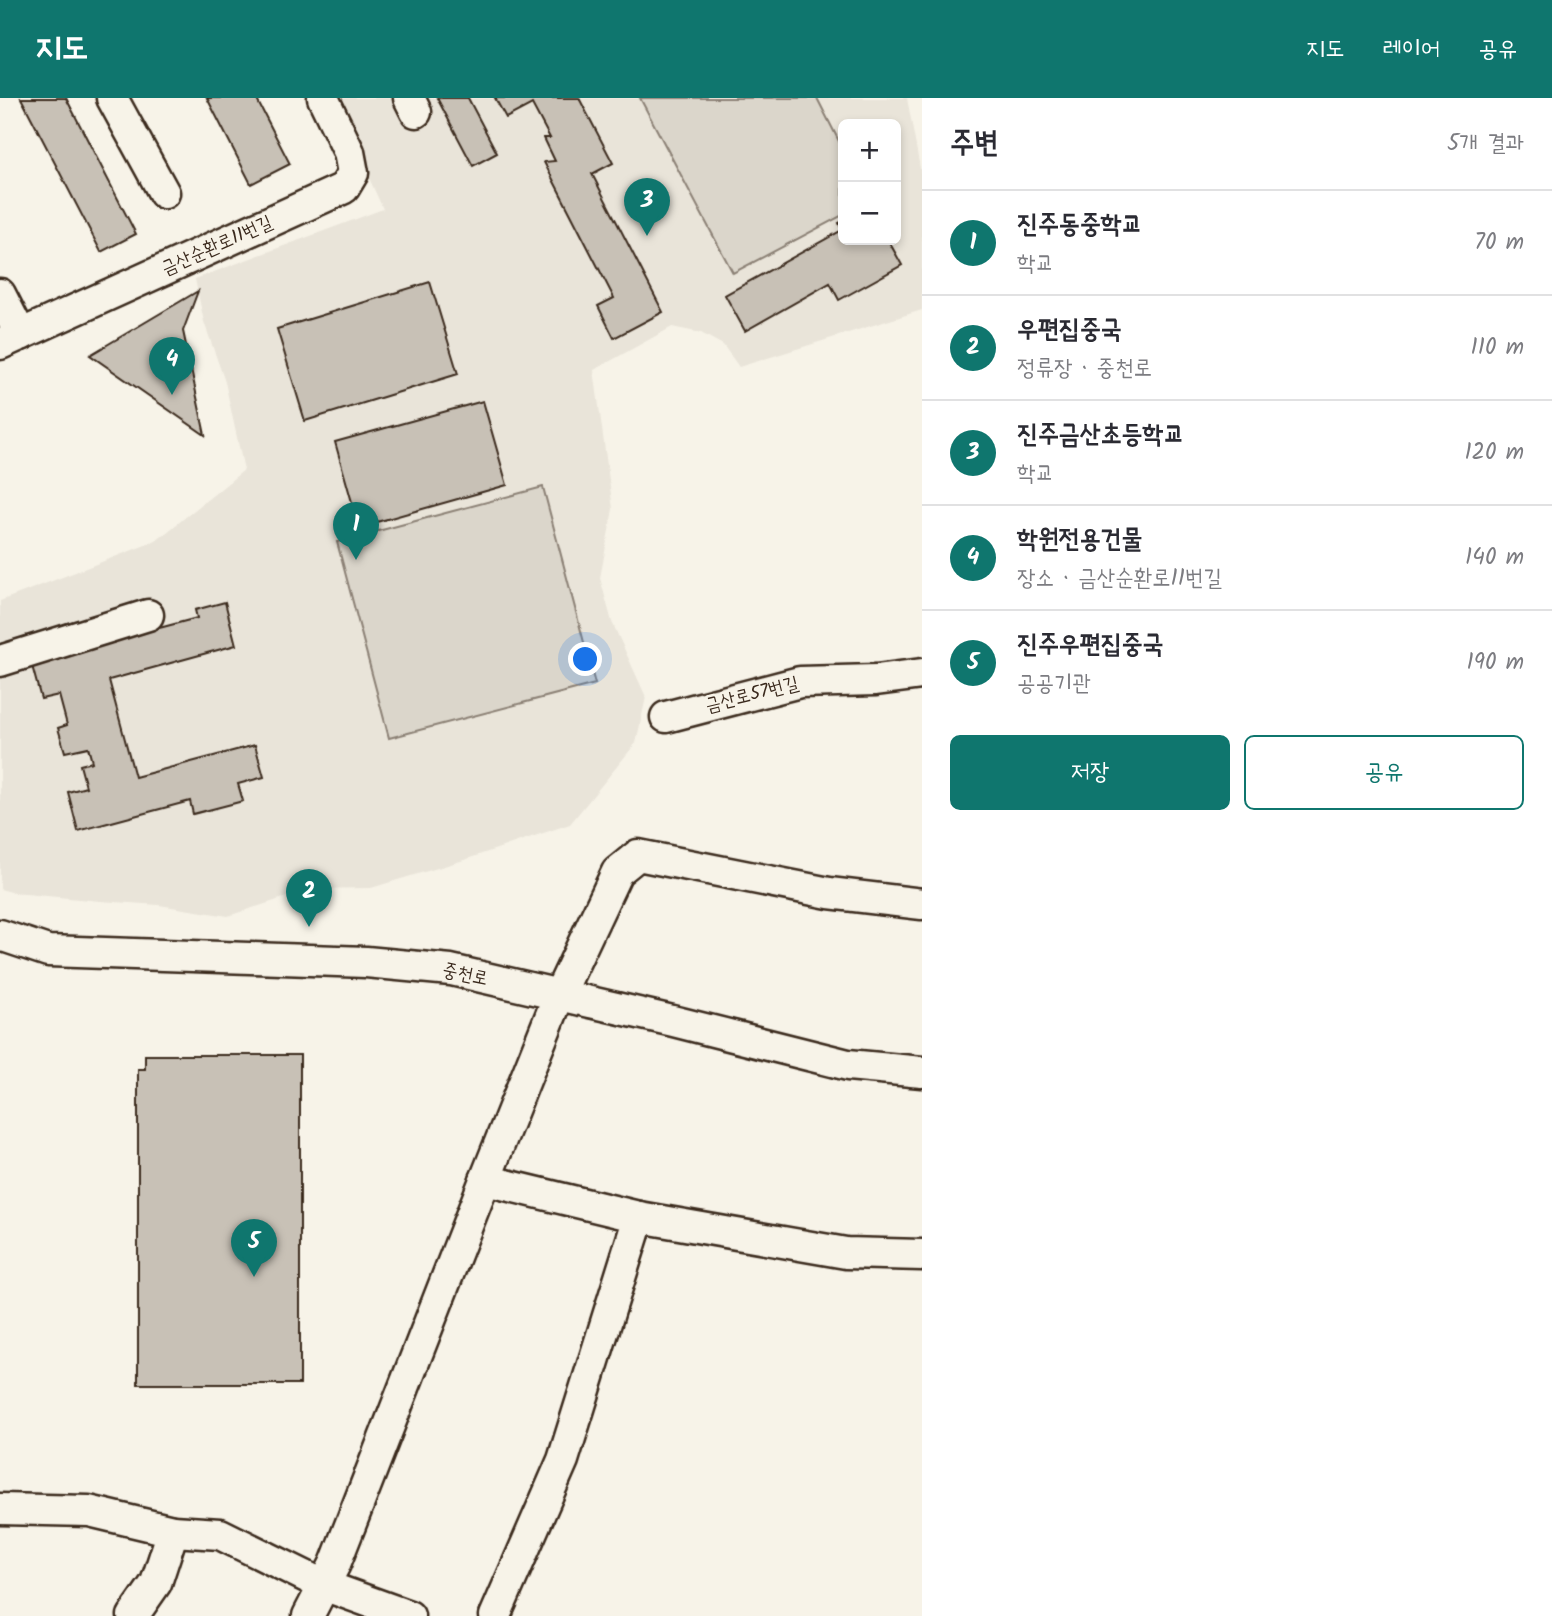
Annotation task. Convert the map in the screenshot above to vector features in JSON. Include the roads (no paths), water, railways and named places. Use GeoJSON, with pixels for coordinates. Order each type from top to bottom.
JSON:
{"type":"FeatureCollection","features":[{"type":"Feature","properties":{"kind":"street"},"geometry":{"type":"LineString","coordinates":[[112,98],[164,194]]}},
{"type":"Feature","properties":{"kind":"street","name":"금산순환로11번길"},"geometry":{"type":"LineString","coordinates":[[10,339],[344,188],[353,173],[349,152],[323,98]]}},
{"type":"Feature","properties":{"kind":"street"},"geometry":{"type":"LineString","coordinates":[[0,294],[10,339]]}},
{"type":"Feature","properties":{"kind":"street"},"geometry":{"type":"LineString","coordinates":[[0,662],[148,615]]}},
{"type":"Feature","properties":{"kind":"street","name":"금산로57번길"},"geometry":{"type":"LineString","coordinates":[[666,717],[800,682],[876,680],[922,674]]}},
{"type":"Feature","properties":{"kind":"street"},"geometry":{"type":"LineString","coordinates":[[308,1616],[335,1564],[559,995],[617,872],[638,855],[829,893],[922,904]]}},
{"type":"Feature","properties":{"kind":"street","name":"중천로"},"geometry":{"type":"LineString","coordinates":[[0,935],[48,951],[366,962],[450,970],[673,1021],[848,1065],[922,1072]]}},
{"type":"Feature","properties":{"kind":"street"},"geometry":{"type":"LineString","coordinates":[[485,1180],[639,1217],[846,1253],[922,1255]]}},
{"type":"Feature","properties":{"kind":"street"},"geometry":{"type":"LineString","coordinates":[[495,1616],[563,1460],[639,1217]]}},
{"type":"Feature","properties":{"kind":"street"},"geometry":{"type":"LineString","coordinates":[[0,1509],[89,1511],[173,1531],[220,1534],[323,1586],[409,1616]]}},
{"type":"Feature","properties":{"kind":"street"},"geometry":{"type":"LineString","coordinates":[[133,1616],[156,1583],[173,1531]]}},
{"type":"Feature","properties":{"kind":"place","name":"진주금산초등학교"},"geometry":{"type":"Point","coordinates":[647,236]}},
{"type":"Feature","properties":{"kind":"place","name":"학원전용건물"},"geometry":{"type":"Point","coordinates":[172,395]}},
{"type":"Feature","properties":{"kind":"place","name":"진주동중학교"},"geometry":{"type":"Point","coordinates":[356,560]}},
{"type":"Feature","properties":{"kind":"place","name":"우편집중국"},"geometry":{"type":"Point","coordinates":[309,927]}},
{"type":"Feature","properties":{"kind":"place","name":"진주우편집중국"},"geometry":{"type":"Point","coordinates":[254,1277]}}]}
